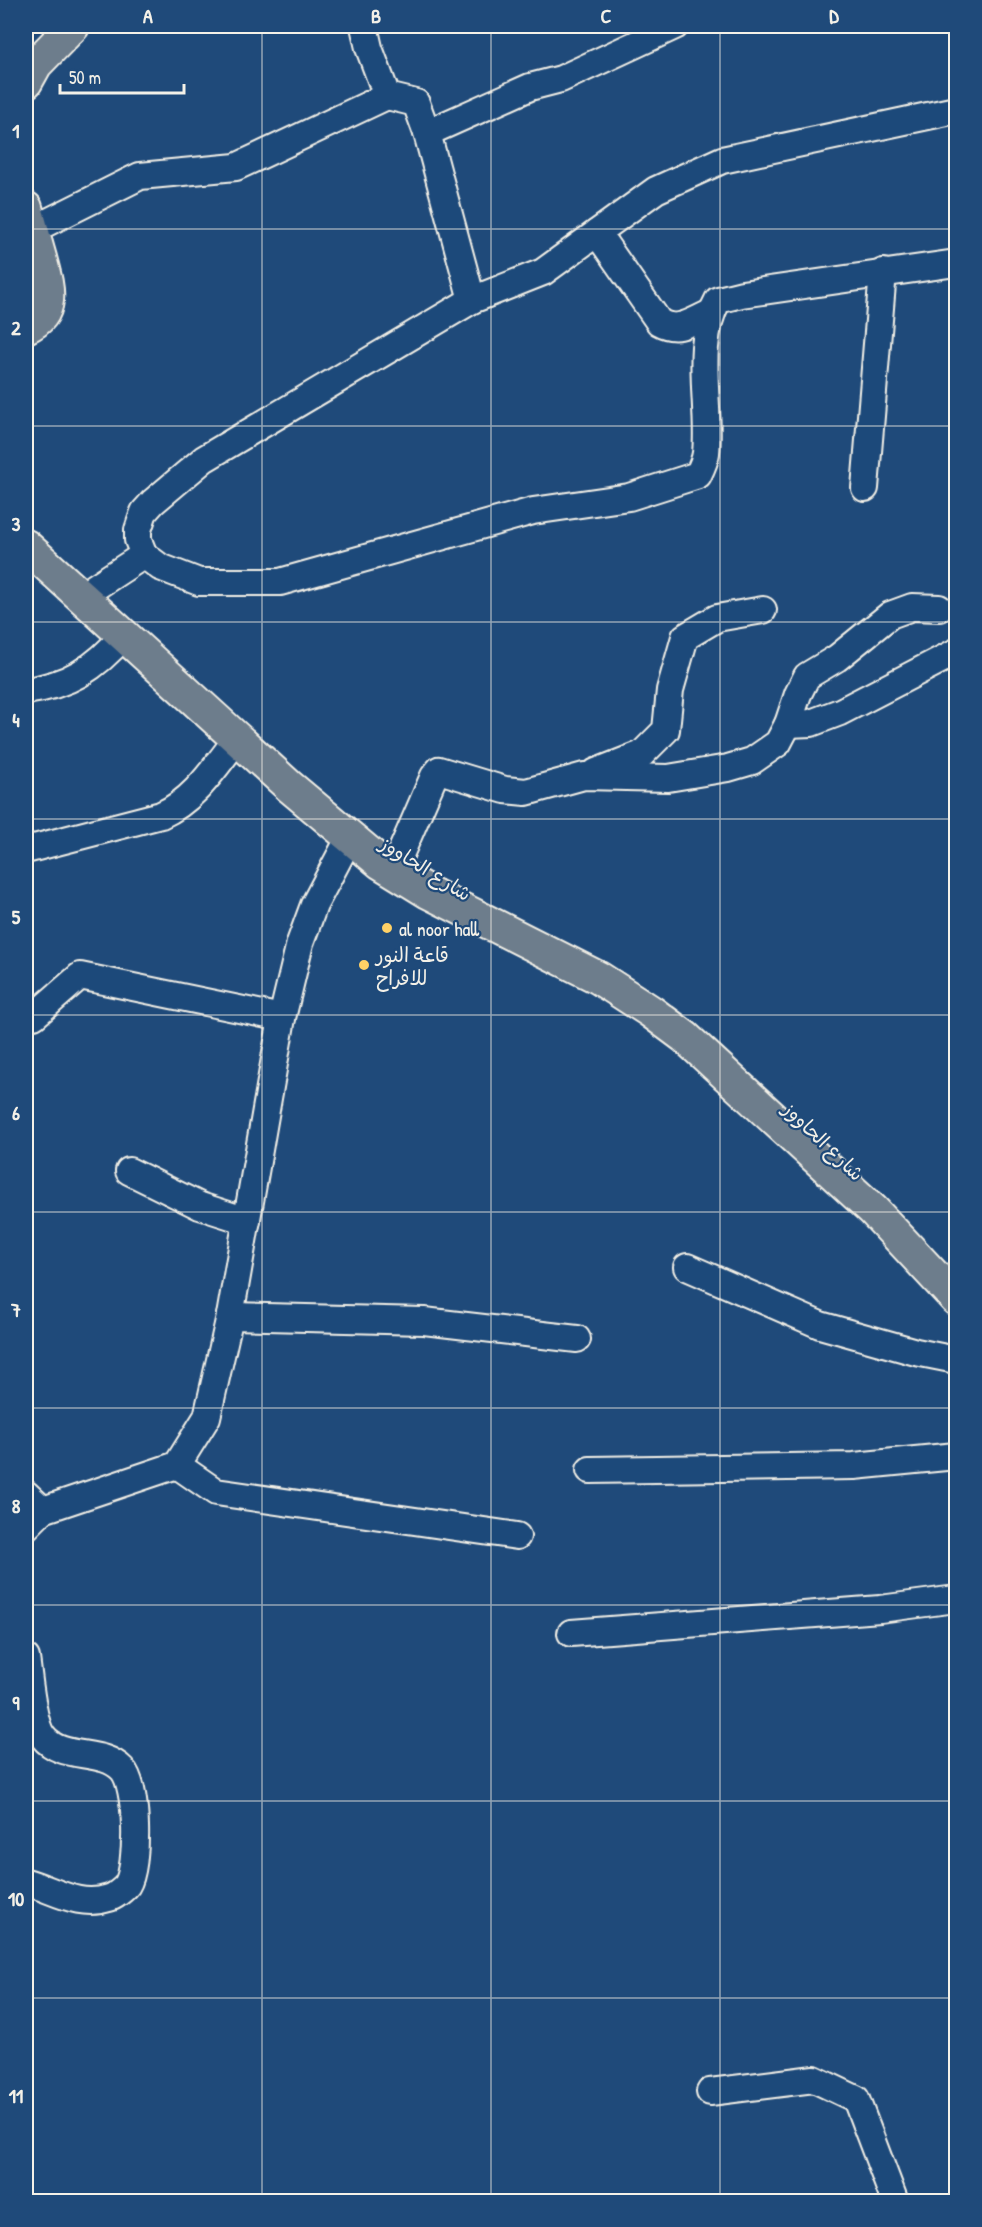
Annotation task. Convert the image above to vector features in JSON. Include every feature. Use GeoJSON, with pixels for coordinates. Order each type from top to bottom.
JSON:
{"type":"FeatureCollection","features":[{"type":"Feature","properties":{"kind":"main road"},"geometry":{"type":"LineString","coordinates":[[26,82],[36,64],[72,26]]}},
{"type":"Feature","properties":{"kind":"main road"},"geometry":{"type":"LineString","coordinates":[[26,327],[36,322],[46,307],[48,288],[29,219]]}},
{"type":"Feature","properties":{"kind":"main road","name":"شارع الحاووز"},"geometry":{"type":"LineString","coordinates":[[26,522],[308,783],[397,862],[610,966],[656,994],[692,1020],[817,1133],[957,1275]]}},
{"type":"Feature","properties":{"kind":"main road"},"geometry":{"type":"LineString","coordinates":[[26,546],[237,739],[381,863],[397,862],[428,892],[599,978],[685,1037],[873,1210],[957,1299]]}},
{"type":"Feature","properties":{"kind":"street"},"geometry":{"type":"LineString","coordinates":[[364,26],[369,48],[387,96]]}},
{"type":"Feature","properties":{"kind":"street"},"geometry":{"type":"LineString","coordinates":[[427,133],[530,87],[561,79],[675,26]]}},
{"type":"Feature","properties":{"kind":"street"},"geometry":{"type":"LineString","coordinates":[[29,219],[140,176],[236,167],[387,96],[416,103],[427,133],[472,300]]}},
{"type":"Feature","properties":{"kind":"street"},"geometry":{"type":"LineString","coordinates":[[957,110],[722,160],[656,190],[543,272],[472,300],[204,459],[144,512],[138,530],[138,540],[144,555],[160,567],[199,582],[280,582],[533,511],[629,497],[698,475],[706,455],[704,366],[711,313],[718,300],[883,272],[957,263]]}},
{"type":"Feature","properties":{"kind":"street"},"geometry":{"type":"LineString","coordinates":[[597,232],[659,322],[670,328],[681,326],[711,313]]}},
{"type":"Feature","properties":{"kind":"street"},"geometry":{"type":"LineString","coordinates":[[866,488],[883,272]]}},
{"type":"Feature","properties":{"kind":"street"},"geometry":{"type":"LineString","coordinates":[[96,587],[144,555]]}},
{"type":"Feature","properties":{"kind":"street"},"geometry":{"type":"LineString","coordinates":[[584,776],[668,778],[728,768],[752,761],[778,743],[807,676],[837,658],[890,615],[912,608],[939,608]]}},
{"type":"Feature","properties":{"kind":"street"},"geometry":{"type":"LineString","coordinates":[[397,862],[434,776],[439,770],[505,790],[526,792],[584,776],[642,754],[666,730],[670,690],[685,638],[717,618],[763,610]]}},
{"type":"Feature","properties":{"kind":"street"},"geometry":{"type":"LineString","coordinates":[[26,691],[70,680],[100,661],[123,636]]}},
{"type":"Feature","properties":{"kind":"street"},"geometry":{"type":"LineString","coordinates":[[788,724],[811,723],[840,712],[957,652]]}},
{"type":"Feature","properties":{"kind":"street"},"geometry":{"type":"LineString","coordinates":[[26,850],[161,815],[177,808],[191,797],[237,739]]}},
{"type":"Feature","properties":{"kind":"street"},"geometry":{"type":"LineString","coordinates":[[31,1510],[177,1465],[207,1417],[230,1316],[248,1221],[282,1018],[300,943],[314,905],[350,837]]}},
{"type":"Feature","properties":{"kind":"street"},"geometry":{"type":"LineString","coordinates":[[34,1016],[80,976],[282,1018]]}},
{"type":"Feature","properties":{"kind":"street"},"geometry":{"type":"LineString","coordinates":[[129,1171],[200,1206],[248,1221]]}},
{"type":"Feature","properties":{"kind":"street"},"geometry":{"type":"LineString","coordinates":[[687,1267],[820,1325],[916,1352],[957,1360]]}},
{"type":"Feature","properties":{"kind":"street"},"geometry":{"type":"LineString","coordinates":[[230,1316],[424,1321],[577,1339]]}},
{"type":"Feature","properties":{"kind":"street"},"geometry":{"type":"LineString","coordinates":[[590,1470],[854,1466],[957,1456]]}},
{"type":"Feature","properties":{"kind":"street"},"geometry":{"type":"LineString","coordinates":[[177,1465],[216,1491],[517,1536]]}},
{"type":"Feature","properties":{"kind":"street"},"geometry":{"type":"LineString","coordinates":[[571,1633],[880,1609],[957,1599]]}},
{"type":"Feature","properties":{"kind":"street"},"geometry":{"type":"LineString","coordinates":[[26,1658],[37,1725],[45,1740],[60,1749],[113,1762],[129,1778],[136,1851],[127,1885],[111,1898],[83,1903],[26,1882]]}},
{"type":"Feature","properties":{"kind":"street"},"geometry":{"type":"LineString","coordinates":[[710,2092],[814,2079],[856,2099],[895,2202]]}},
{"type":"Feature","properties":{"kind":"place","name":"al noor hall"},"geometry":{"type":"Point","coordinates":[387,928]}},
{"type":"Feature","properties":{"kind":"place","name":"قاعة النور للافراح"},"geometry":{"type":"Point","coordinates":[364,965]}}]}
